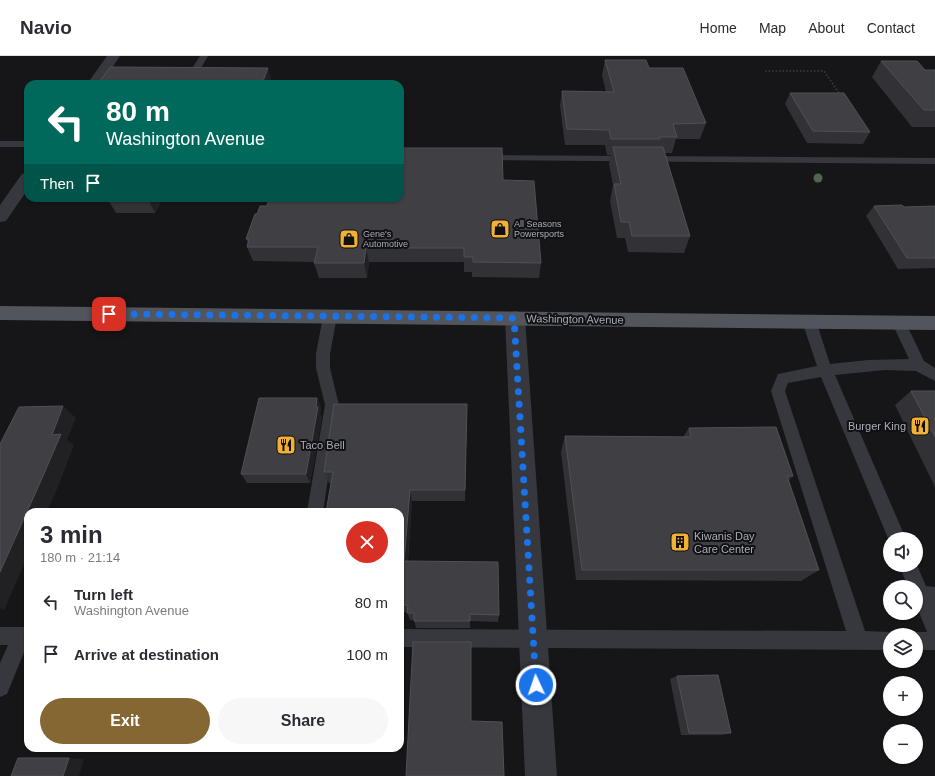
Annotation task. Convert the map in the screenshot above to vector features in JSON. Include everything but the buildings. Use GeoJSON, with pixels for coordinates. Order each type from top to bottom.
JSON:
{"type":"FeatureCollection","features":[{"type":"Feature","properties":{"kind":"main road","name":"Washington Avenue"},"geometry":{"type":"LineString","coordinates":[[0,313],[935,323]]}},
{"type":"Feature","properties":{"kind":"street"},"geometry":{"type":"LineString","coordinates":[[102,77],[114,56]]}},
{"type":"Feature","properties":{"kind":"street"},"geometry":{"type":"LineString","coordinates":[[0,217],[24,183]]}},
{"type":"Feature","properties":{"kind":"street"},"geometry":{"type":"LineString","coordinates":[[514,318],[541,776]]}},
{"type":"Feature","properties":{"kind":"lane"},"geometry":{"type":"LineString","coordinates":[[171,73],[194,73],[204,56]]}},
{"type":"Feature","properties":{"kind":"lane"},"geometry":{"type":"LineString","coordinates":[[0,144],[24,144]]}},
{"type":"Feature","properties":{"kind":"lane"},"geometry":{"type":"LineString","coordinates":[[471,158],[935,161]]}},
{"type":"Feature","properties":{"kind":"lane"},"geometry":{"type":"LineString","coordinates":[[316,508],[332,405],[323,360],[330,316]]}},
{"type":"Feature","properties":{"kind":"lane"},"geometry":{"type":"LineString","coordinates":[[809,322],[820,357],[894,532]]}},
{"type":"Feature","properties":{"kind":"lane"},"geometry":{"type":"LineString","coordinates":[[899,323],[919,365]]}},
{"type":"Feature","properties":{"kind":"lane"},"geometry":{"type":"LineString","coordinates":[[859,641],[778,391],[783,378],[826,369],[891,364],[919,365],[935,375]]}},
{"type":"Feature","properties":{"kind":"lane"},"geometry":{"type":"LineString","coordinates":[[913,572],[928,596],[935,628]]}},
{"type":"Feature","properties":{"kind":"lane"},"geometry":{"type":"LineString","coordinates":[[0,636],[24,636]]}},
{"type":"Feature","properties":{"kind":"lane"},"geometry":{"type":"LineString","coordinates":[[0,687],[24,638]]}},
{"type":"Feature","properties":{"kind":"lane"},"geometry":{"type":"LineString","coordinates":[[404,638],[883,641]]}},
{"type":"Feature","properties":{"kind":"lane"},"geometry":{"type":"LineString","coordinates":[[923,641],[935,641]]}},
{"type":"Feature","properties":{"kind":"path"},"geometry":{"type":"LineString","coordinates":[[765,71],[824,71],[845,102]]}},
{"type":"Feature","properties":{"kind":"place","name":"All Seasons Powersports"},"geometry":{"type":"Point","coordinates":[500,229]}},
{"type":"Feature","properties":{"kind":"place","name":"Gene's Automotive"},"geometry":{"type":"Point","coordinates":[349,239]}},
{"type":"Feature","properties":{"kind":"place","name":"Burger King"},"geometry":{"type":"Point","coordinates":[920,426]}},
{"type":"Feature","properties":{"kind":"place","name":"Taco Bell"},"geometry":{"type":"Point","coordinates":[286,445]}},
{"type":"Feature","properties":{"kind":"place","name":"Kiwanis Day Care Center"},"geometry":{"type":"Point","coordinates":[680,542]}},
{"type":"Feature","properties":{"kind":"route"},"geometry":{"type":"LineString","coordinates":[[109,314],[514,318],[536,685]]}}]}
